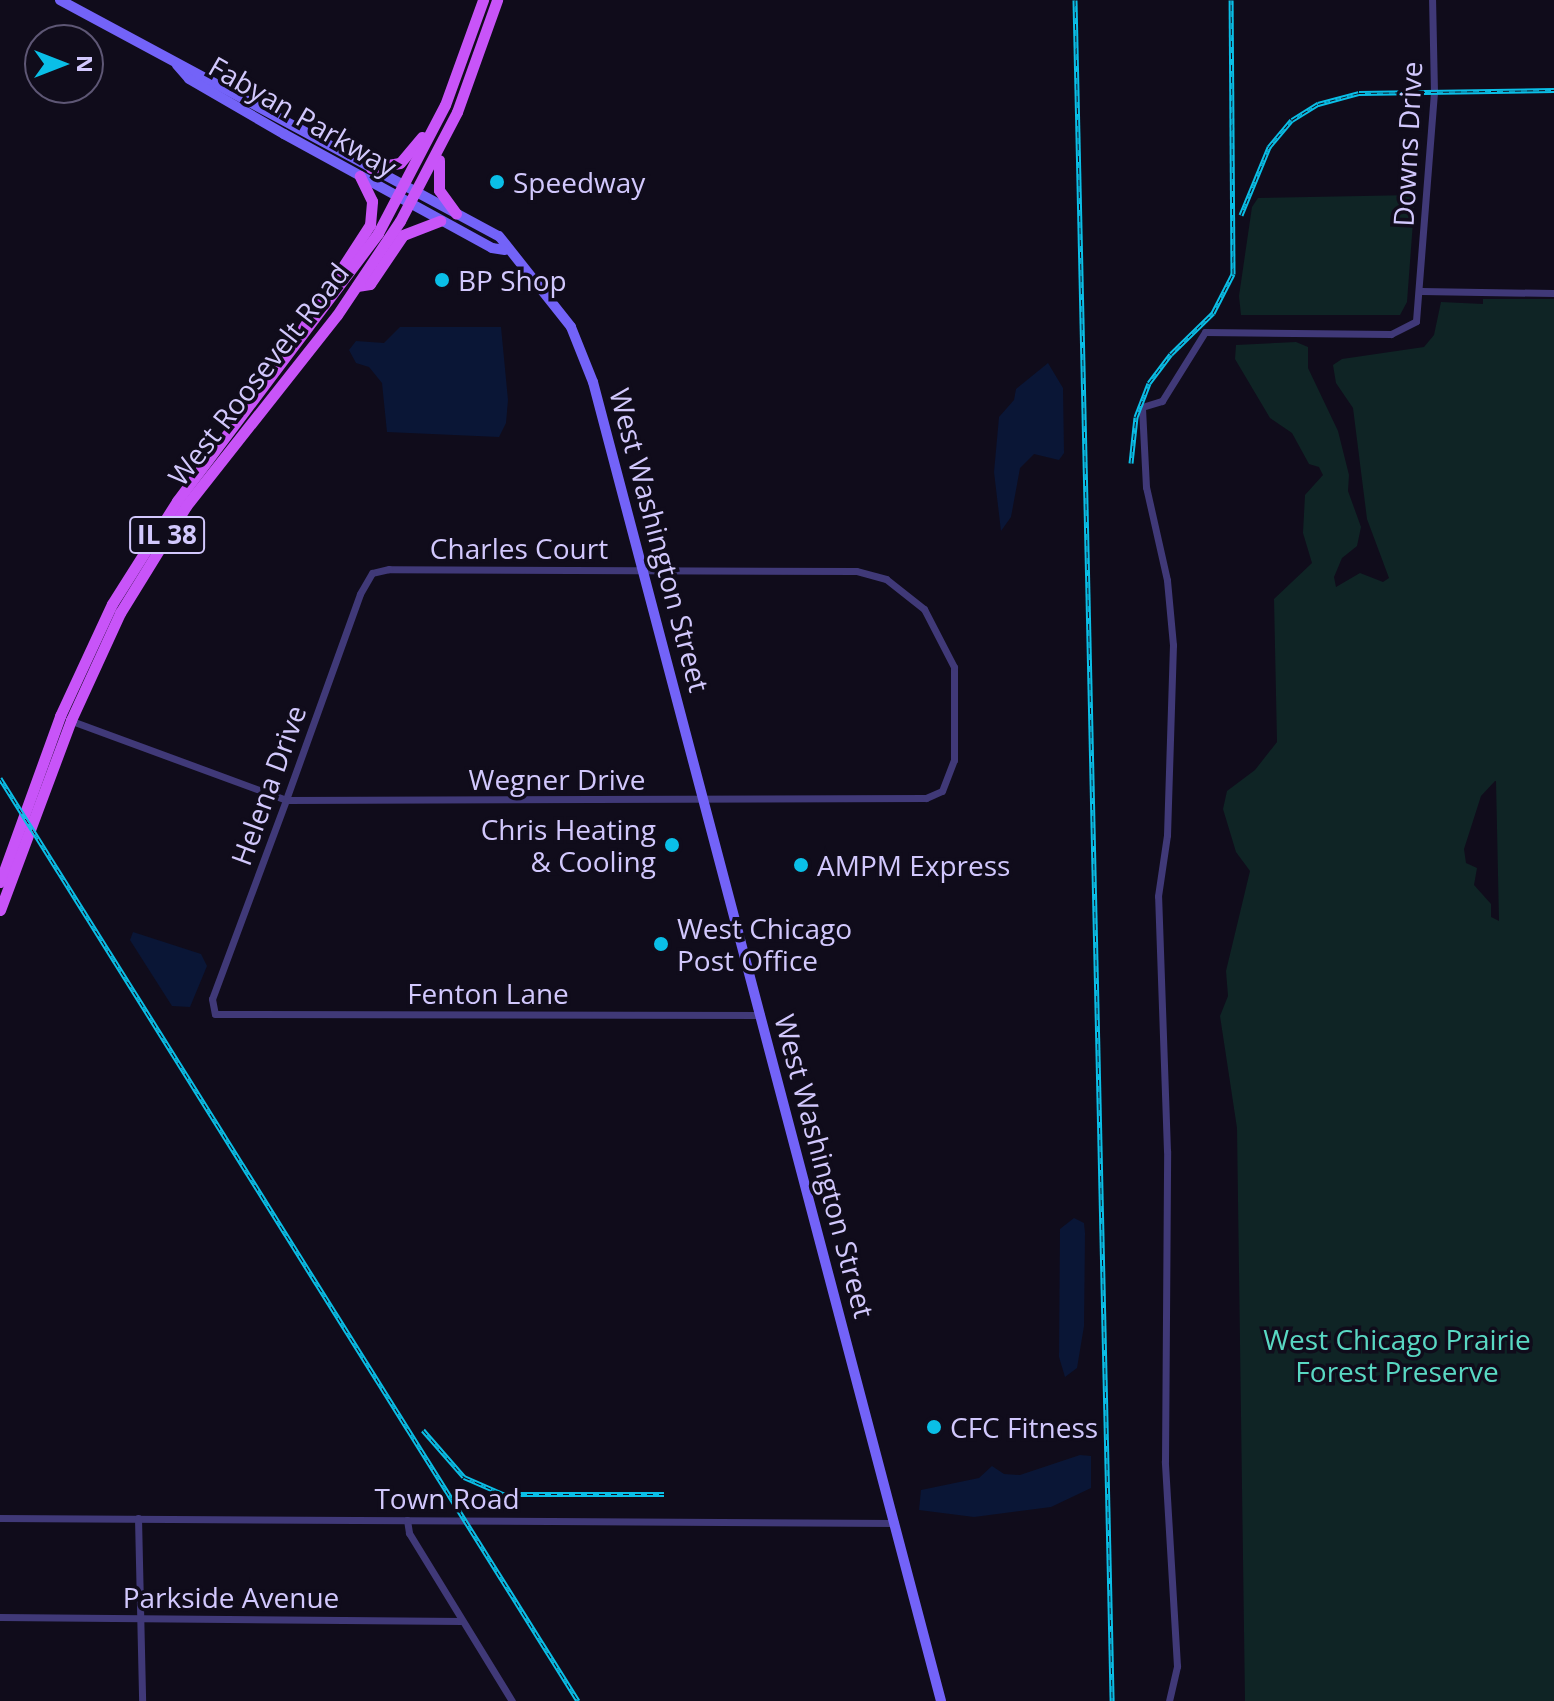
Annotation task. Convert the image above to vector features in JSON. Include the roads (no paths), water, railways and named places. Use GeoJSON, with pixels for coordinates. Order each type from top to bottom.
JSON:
{"type":"FeatureCollection","features":[{"type":"Feature","properties":{"kind":"main road","name":"Fabyan Parkway"},"geometry":{"type":"LineString","coordinates":[[60,0],[177,65],[200,71],[411,189]]}},
{"type":"Feature","properties":{"kind":"main road","name":"West Roosevelt Road"},"geometry":{"type":"LineString","coordinates":[[411,189],[451,91],[483,0]]}},
{"type":"Feature","properties":{"kind":"main road","name":"West Roosevelt Road"},"geometry":{"type":"LineString","coordinates":[[0,882],[65,718],[151,558],[357,286],[411,189],[444,138],[479,59],[497,0]]}},
{"type":"Feature","properties":{"kind":"main road","name":"Fabyan Parkway"},"geometry":{"type":"LineString","coordinates":[[177,65],[189,79],[404,201]]}},
{"type":"Feature","properties":{"kind":"main road"},"geometry":{"type":"LineString","coordinates":[[371,168],[395,165],[413,153],[440,98],[451,91]]}},
{"type":"Feature","properties":{"kind":"main road"},"geometry":{"type":"LineString","coordinates":[[444,138],[436,182],[456,213]]}},
{"type":"Feature","properties":{"kind":"main road"},"geometry":{"type":"LineString","coordinates":[[297,345],[303,325],[370,225],[372,201],[360,176]]}},
{"type":"Feature","properties":{"kind":"main road","name":"West Washington Street"},"geometry":{"type":"LineString","coordinates":[[411,189],[499,236],[505,250],[547,293],[580,345],[643,571],[941,1701]]}},
{"type":"Feature","properties":{"kind":"main road","name":"West Roosevelt Road"},"geometry":{"type":"LineString","coordinates":[[0,910],[87,652],[138,560],[404,201]]}},
{"type":"Feature","properties":{"kind":"main road","name":"West Washington Street"},"geometry":{"type":"LineString","coordinates":[[404,201],[492,248],[505,250]]}},
{"type":"Feature","properties":{"kind":"main road"},"geometry":{"type":"LineString","coordinates":[[357,286],[370,284],[403,235],[440,221]]}},
{"type":"Feature","properties":{"kind":"street","name":"Downs Drive"},"geometry":{"type":"LineString","coordinates":[[1169,1701],[1177,1666],[1165,1461],[1167,1151],[1158,896],[1167,835],[1173,623],[1146,487],[1142,407],[1162,401],[1205,332],[1401,332],[1416,321],[1421,291],[1434,92],[1432,0]]}},
{"type":"Feature","properties":{"kind":"street"},"geometry":{"type":"LineString","coordinates":[[1421,291],[1554,293]]}},
{"type":"Feature","properties":{"kind":"street","name":"Charles Court"},"geometry":{"type":"LineString","coordinates":[[372,573],[389,569],[856,571],[886,579],[937,625],[954,667]]}},
{"type":"Feature","properties":{"kind":"street","name":"Helena Drive"},"geometry":{"type":"LineString","coordinates":[[215,1014],[212,999],[372,573]]}},
{"type":"Feature","properties":{"kind":"street","name":"Wegner Drive"},"geometry":{"type":"LineString","coordinates":[[65,718],[286,800],[926,798],[942,791],[954,760],[954,667]]}},
{"type":"Feature","properties":{"kind":"street","name":"Fenton Lane"},"geometry":{"type":"LineString","coordinates":[[215,1014],[761,1015]]}},
{"type":"Feature","properties":{"kind":"street","name":"Town Road"},"geometry":{"type":"LineString","coordinates":[[0,1518],[895,1523]]}},
{"type":"Feature","properties":{"kind":"street"},"geometry":{"type":"LineString","coordinates":[[138,1518],[142,1701]]}},
{"type":"Feature","properties":{"kind":"street"},"geometry":{"type":"LineString","coordinates":[[407,1520],[409,1533],[512,1701]]}},
{"type":"Feature","properties":{"kind":"street","name":"Parkside Avenue"},"geometry":{"type":"LineString","coordinates":[[0,1617],[462,1621]]}},
{"type":"Feature","properties":{"kind":"water"},"geometry":{"type":"Polygon","coordinates":[[[400,327],[501,327],[508,400],[506,423],[499,437],[387,432],[382,383],[369,367],[356,363],[349,350],[356,341],[384,343],[400,327]]]}},
{"type":"Feature","properties":{"kind":"water"},"geometry":{"type":"Polygon","coordinates":[[[1048,363],[1063,388],[1064,453],[1059,460],[1034,454],[1020,468],[1011,517],[1001,531],[994,472],[999,417],[1014,400],[1016,389],[1048,363]]]}},
{"type":"Feature","properties":{"kind":"water"},"geometry":{"type":"Polygon","coordinates":[[[133,932],[201,954],[207,966],[190,1007],[172,1006],[130,940],[133,932]]]}},
{"type":"Feature","properties":{"kind":"water"},"geometry":{"type":"Polygon","coordinates":[[[1074,1218],[1084,1223],[1085,1233],[1084,1326],[1077,1368],[1065,1377],[1059,1357],[1060,1229],[1074,1218]]]}},
{"type":"Feature","properties":{"kind":"water"},"geometry":{"type":"Polygon","coordinates":[[[1080,1455],[1091,1456],[1091,1488],[1051,1507],[974,1517],[919,1510],[921,1490],[979,1478],[992,1466],[1004,1474],[1020,1475],[1080,1455]]]}},
{"type":"Feature","properties":{"kind":"railway"},"geometry":{"type":"LineString","coordinates":[[1075,0],[1112,1701]]}},
{"type":"Feature","properties":{"kind":"railway"},"geometry":{"type":"LineString","coordinates":[[1131,463],[1136,417],[1149,383],[1171,354],[1213,313],[1233,274],[1231,0]]}},
{"type":"Feature","properties":{"kind":"railway"},"geometry":{"type":"LineString","coordinates":[[1241,215],[1269,147],[1292,120],[1318,104],[1359,93],[1554,90]]}},
{"type":"Feature","properties":{"kind":"railway"},"geometry":{"type":"LineString","coordinates":[[0,778],[578,1701]]}},
{"type":"Feature","properties":{"kind":"railway"},"geometry":{"type":"LineString","coordinates":[[423,1430],[464,1477],[503,1494],[664,1494]]}},
{"type":"Feature","properties":{"kind":"place","name":"Speedway"},"geometry":{"type":"Point","coordinates":[497,182]}},
{"type":"Feature","properties":{"kind":"place","name":"BP Shop"},"geometry":{"type":"Point","coordinates":[442,280]}},
{"type":"Feature","properties":{"kind":"place","name":"Chris Heating & Cooling"},"geometry":{"type":"Point","coordinates":[672,845]}},
{"type":"Feature","properties":{"kind":"place","name":"AMPM Express"},"geometry":{"type":"Point","coordinates":[801,865]}},
{"type":"Feature","properties":{"kind":"place","name":"West Chicago Post Office"},"geometry":{"type":"Point","coordinates":[661,944]}},
{"type":"Feature","properties":{"kind":"place","name":"CFC Fitness"},"geometry":{"type":"Point","coordinates":[934,1427]}},
{"type":"Feature","properties":{"kind":"park label","name":"West Chicago Prairie Forest Preserve"},"geometry":{"type":"Point","coordinates":[1397,1355]}}]}
